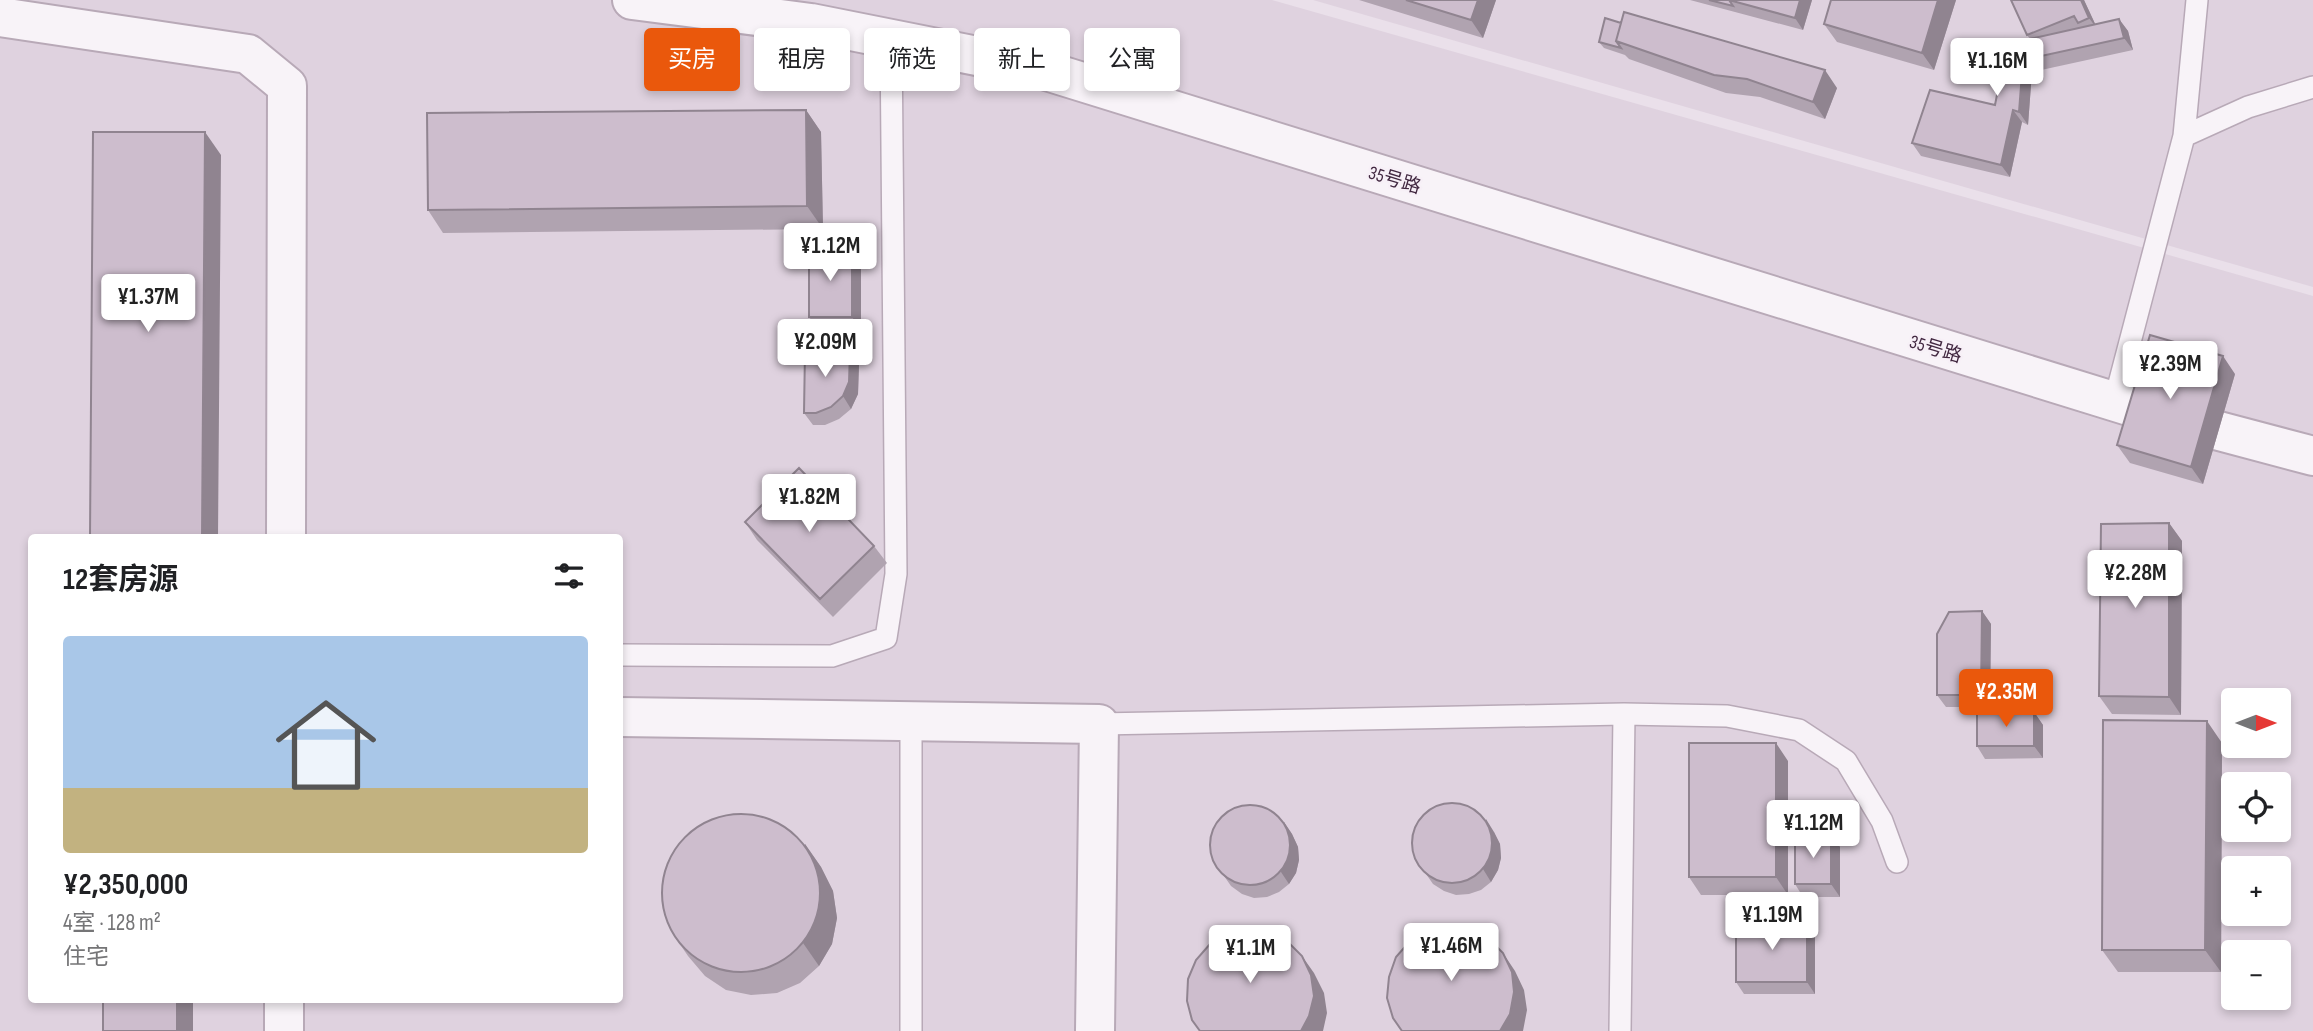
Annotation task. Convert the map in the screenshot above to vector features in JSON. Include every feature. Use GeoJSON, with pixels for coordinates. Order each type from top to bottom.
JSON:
{"type":"FeatureCollection","features":[{"type":"Feature","properties":{"kind":"street","name":"35号路"},"geometry":{"type":"LineString","coordinates":[[632,0],[811,23],[864,34]]}},
{"type":"Feature","properties":{"kind":"street"},"geometry":{"type":"LineString","coordinates":[[0,17],[248,54],[287,86],[286,534]]}},
{"type":"Feature","properties":{"kind":"street","name":"35号路"},"geometry":{"type":"LineString","coordinates":[[960,53],[1037,68],[2129,407]]}},
{"type":"Feature","properties":{"kind":"street"},"geometry":{"type":"LineString","coordinates":[[2219,431],[2313,456]]}},
{"type":"Feature","properties":{"kind":"street"},"geometry":{"type":"LineString","coordinates":[[623,717],[1099,724],[1095,1031]]}},
{"type":"Feature","properties":{"kind":"street"},"geometry":{"type":"LineString","coordinates":[[284,1003],[284,1031]]}},
{"type":"Feature","properties":{"kind":"lane"},"geometry":{"type":"LineString","coordinates":[[2129,407],[2184,136],[2197,0]]}},
{"type":"Feature","properties":{"kind":"lane"},"geometry":{"type":"LineString","coordinates":[[2184,136],[2249,107],[2313,87]]}},
{"type":"Feature","properties":{"kind":"lane"},"geometry":{"type":"LineString","coordinates":[[623,655],[832,656],[886,638],[896,574],[891,91]]}},
{"type":"Feature","properties":{"kind":"lane"},"geometry":{"type":"LineString","coordinates":[[1099,724],[1624,713],[1727,716],[1799,730],[1846,761],[1882,821],[1897,862]]}},
{"type":"Feature","properties":{"kind":"lane"},"geometry":{"type":"LineString","coordinates":[[1620,1031],[1624,713]]}},
{"type":"Feature","properties":{"kind":"lane"},"geometry":{"type":"LineString","coordinates":[[911,722],[911,1031]]}},
{"type":"Feature","properties":{"kind":"shaded area"},"geometry":{"type":"Polygon","coordinates":[[[0,0],[1272,0],[2313,296],[2313,1031],[0,1031],[0,0]]]}},
{"type":"Feature","properties":{"kind":"shaded area"},"geometry":{"type":"Polygon","coordinates":[[[1313,0],[2313,0],[2313,287],[1313,0]]]}},
{"type":"Feature","properties":{"kind":"building"},"geometry":{"type":"Polygon","coordinates":[[[1406,0],[1478,0],[1471,20],[1406,0]]]}},
{"type":"Feature","properties":{"kind":"building"},"geometry":{"type":"Polygon","coordinates":[[[1709,0],[1729,0],[1733,6],[1709,0]]]}},
{"type":"Feature","properties":{"kind":"building"},"geometry":{"type":"Polygon","coordinates":[[[1729,0],[1800,0],[1795,18],[1729,0]]]}},
{"type":"Feature","properties":{"kind":"building"},"geometry":{"type":"Polygon","coordinates":[[[1831,0],[1938,0],[1922,53],[1824,24],[1831,0]]]}},
{"type":"Feature","properties":{"kind":"building"},"geometry":{"type":"Polygon","coordinates":[[[2011,0],[2081,0],[2089,18],[2078,23],[2074,16],[2027,35],[2011,0]]]}},
{"type":"Feature","properties":{"kind":"building"},"geometry":{"type":"Polygon","coordinates":[[[1624,12],[1825,70],[1813,102],[1747,79],[1714,75],[1616,41],[1624,12]]]}},
{"type":"Feature","properties":{"kind":"building"},"geometry":{"type":"Polygon","coordinates":[[[1605,18],[1621,23],[1616,41],[1621,48],[1599,42],[1605,18]]]}},
{"type":"Feature","properties":{"kind":"building"},"geometry":{"type":"Polygon","coordinates":[[[2119,19],[2124,38],[2023,60],[2019,112],[2013,110],[2001,165],[1912,143],[1930,90],[1995,105],[2007,44],[2119,19]]]}},
{"type":"Feature","properties":{"kind":"building"},"geometry":{"type":"Polygon","coordinates":[[[806,110],[807,206],[428,210],[427,113],[806,110]]]}},
{"type":"Feature","properties":{"kind":"building"},"geometry":{"type":"Polygon","coordinates":[[[93,132],[205,132],[202,534],[90,534],[93,132]]]}},
{"type":"Feature","properties":{"kind":"building"},"geometry":{"type":"Polygon","coordinates":[[[809,249],[852,249],[852,317],[809,317],[809,249]]]}},
{"type":"Feature","properties":{"kind":"building"},"geometry":{"type":"Polygon","coordinates":[[[2150,335],[2223,356],[2191,467],[2117,445],[2150,335]]]}},
{"type":"Feature","properties":{"kind":"building"},"geometry":{"type":"Polygon","coordinates":[[[805,351],[850,352],[849,382],[843,396],[831,407],[816,413],[804,413],[805,351]]]}},
{"type":"Feature","properties":{"kind":"building"},"geometry":{"type":"Polygon","coordinates":[[[799,468],[874,546],[820,599],[745,522],[799,468]]]}},
{"type":"Feature","properties":{"kind":"building"},"geometry":{"type":"Polygon","coordinates":[[[2169,523],[2169,697],[2099,696],[2101,524],[2169,523]]]}},
{"type":"Feature","properties":{"kind":"building"},"geometry":{"type":"Polygon","coordinates":[[[1982,611],[1981,695],[1937,695],[1937,634],[1949,612],[1982,611]]]}},
{"type":"Feature","properties":{"kind":"building"},"geometry":{"type":"Polygon","coordinates":[[[2034,712],[2034,746],[1977,746],[1977,713],[2034,712]]]}},
{"type":"Feature","properties":{"kind":"building"},"geometry":{"type":"Polygon","coordinates":[[[2103,720],[2207,721],[2205,950],[2102,950],[2103,720]]]}},
{"type":"Feature","properties":{"kind":"building"},"geometry":{"type":"Polygon","coordinates":[[[1689,743],[1776,743],[1776,877],[1689,877],[1689,743]]]}},
{"type":"Feature","properties":{"kind":"building"},"geometry":{"type":"Polygon","coordinates":[[[1452,803],[1467,806],[1480,815],[1489,828],[1492,843],[1489,858],[1480,871],[1467,880],[1452,883],[1437,880],[1424,871],[1415,858],[1412,843],[1415,828],[1424,815],[1437,806],[1452,803]]]}},
{"type":"Feature","properties":{"kind":"building"},"geometry":{"type":"Polygon","coordinates":[[[1250,805],[1265,808],[1278,817],[1287,830],[1290,845],[1287,860],[1278,873],[1265,882],[1250,885],[1235,882],[1222,873],[1213,860],[1210,845],[1213,830],[1222,817],[1235,808],[1250,805]]]}},
{"type":"Feature","properties":{"kind":"building"},"geometry":{"type":"Polygon","coordinates":[[[741,814],[771,820],[797,837],[814,863],[820,893],[814,923],[797,949],[771,966],[741,972],[711,966],[685,949],[668,923],[662,893],[668,863],[685,837],[711,820],[741,814]]]}},
{"type":"Feature","properties":{"kind":"building"},"geometry":{"type":"Polygon","coordinates":[[[1795,835],[1831,835],[1831,884],[1795,884],[1795,835]]]}},
{"type":"Feature","properties":{"kind":"building"},"geometry":{"type":"Polygon","coordinates":[[[1736,922],[1807,922],[1807,982],[1736,982],[1736,922]]]}},
{"type":"Feature","properties":{"kind":"building"},"geometry":{"type":"Polygon","coordinates":[[[1448,926],[1469,929],[1488,938],[1503,953],[1512,972],[1514,992],[1510,1014],[1500,1031],[1402,1031],[1393,1018],[1387,998],[1389,977],[1396,957],[1410,941],[1428,931],[1448,926]]]}},
{"type":"Feature","properties":{"kind":"building"},"geometry":{"type":"Polygon","coordinates":[[[1248,929],[1268,932],[1287,941],[1302,956],[1311,975],[1314,996],[1309,1016],[1301,1031],[1200,1031],[1192,1020],[1187,1001],[1188,979],[1196,960],[1210,944],[1227,933],[1248,929]]]}},
{"type":"Feature","properties":{"kind":"building"},"geometry":{"type":"Polygon","coordinates":[[[103,1003],[177,1003],[177,1031],[103,1031],[103,1003]]]}}]}
